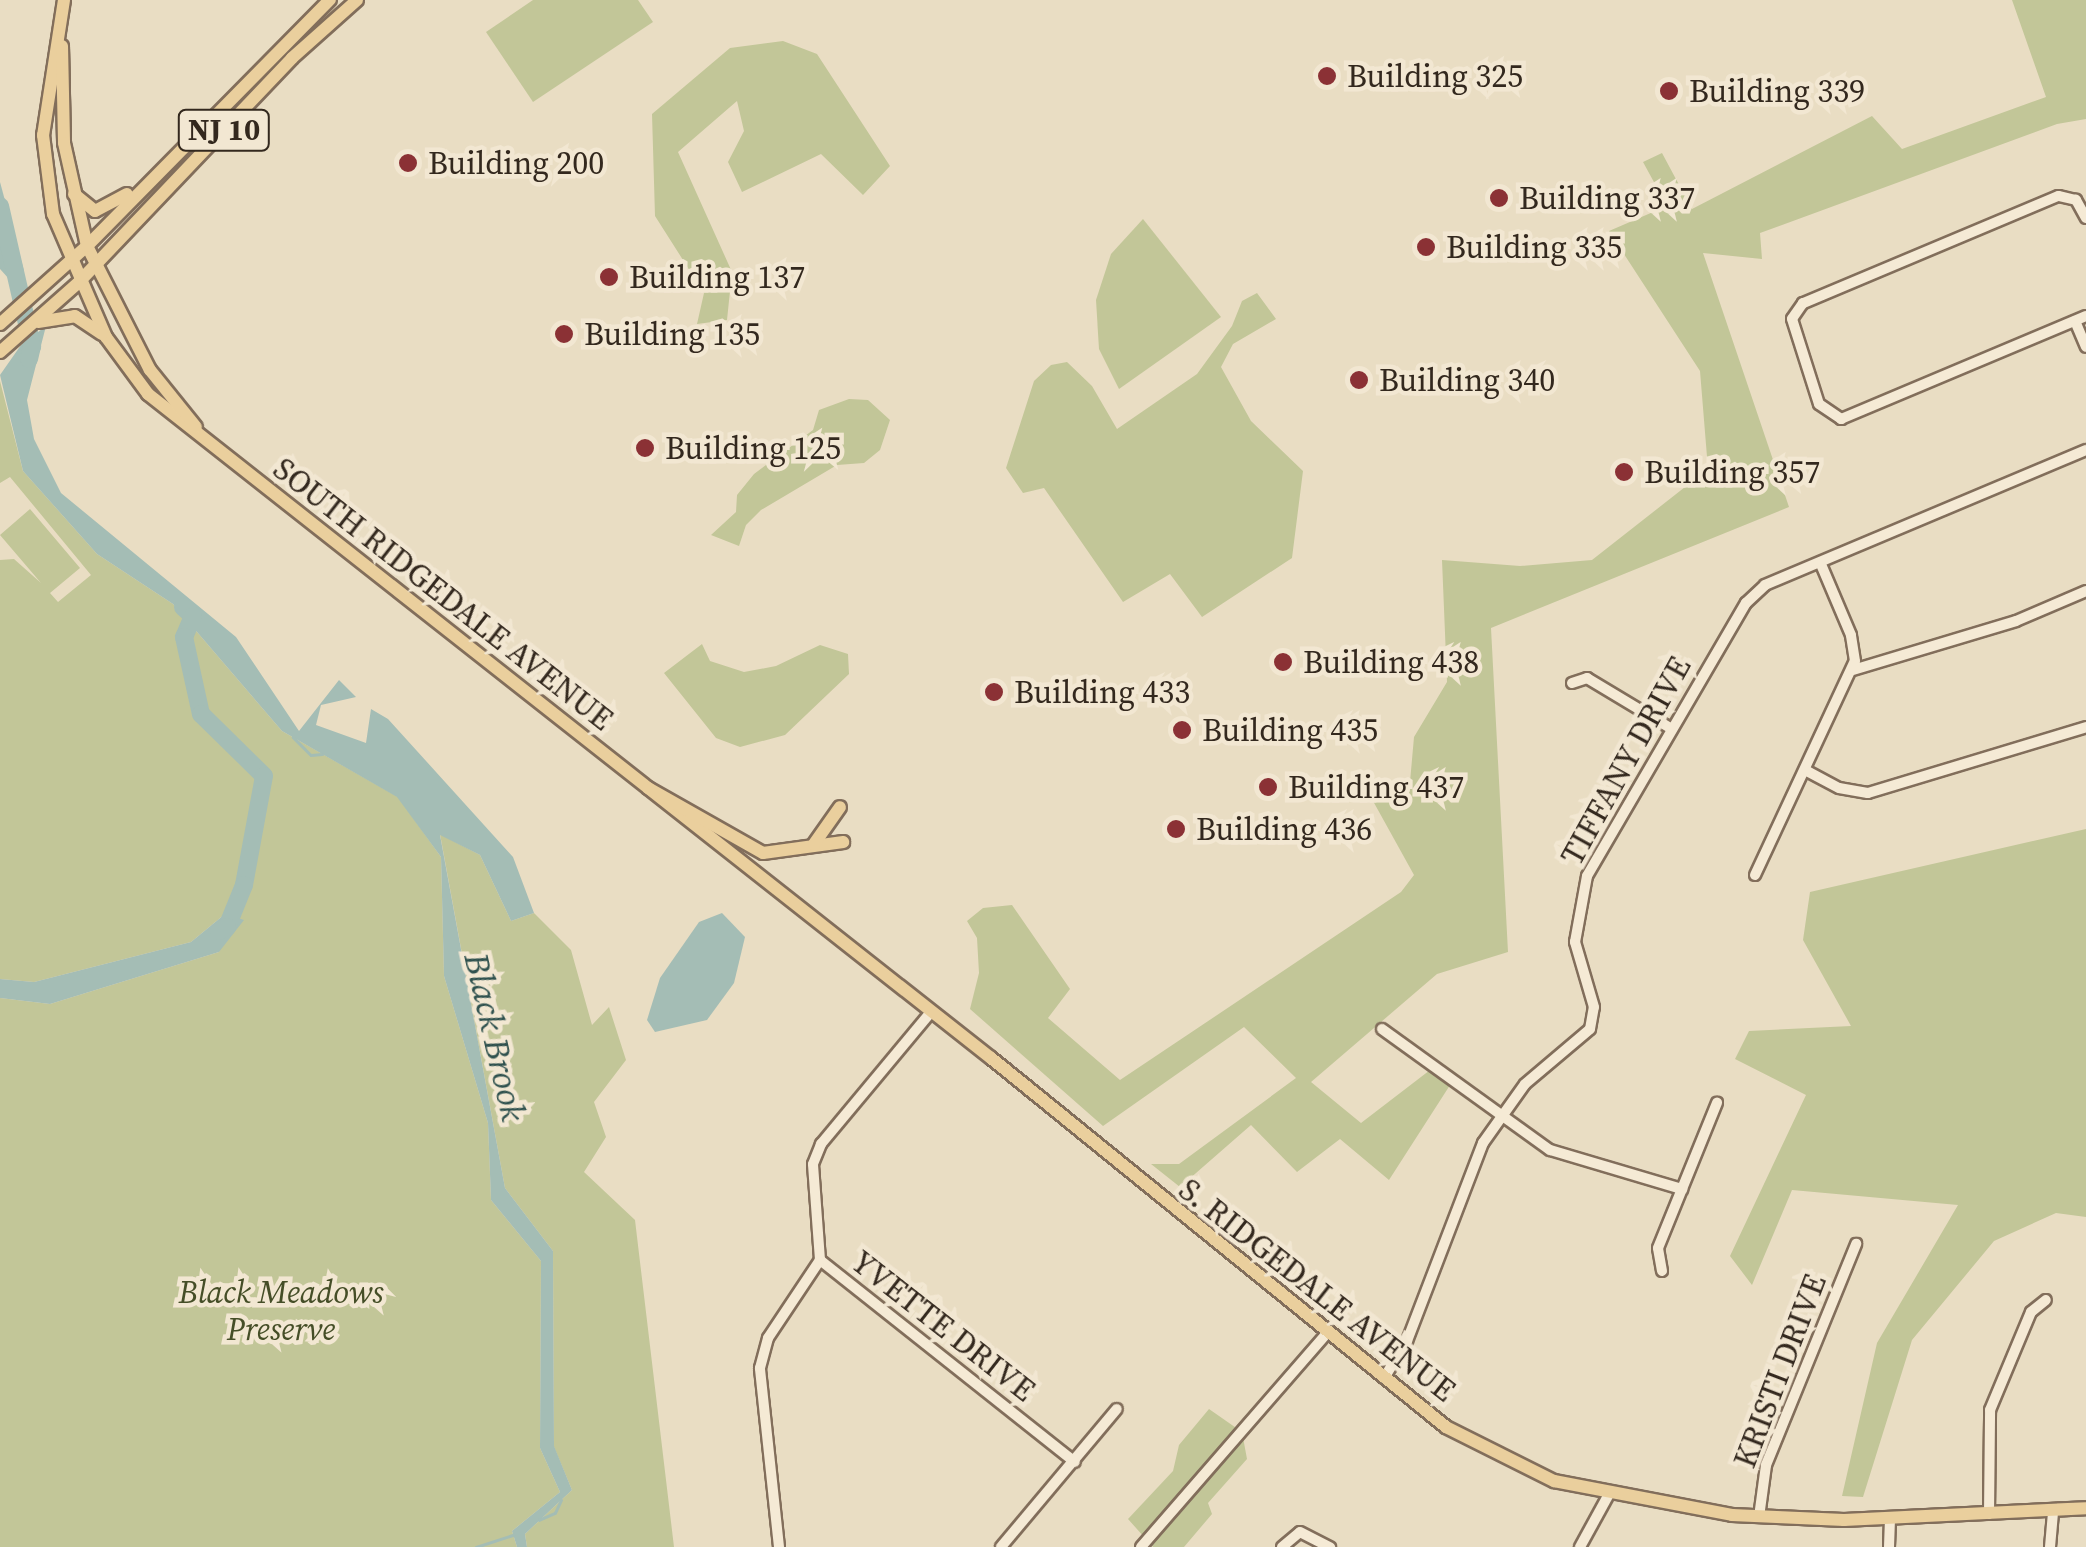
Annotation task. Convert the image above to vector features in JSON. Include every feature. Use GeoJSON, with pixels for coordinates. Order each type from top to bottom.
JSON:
{"type":"FeatureCollection","features":[{"type":"Feature","properties":{"kind":"main road"},"geometry":{"type":"LineString","coordinates":[[61,24],[64,0]]}},
{"type":"Feature","properties":{"kind":"main road","name":"NJ 10"},"geometry":{"type":"LineString","coordinates":[[0,324],[70,263],[330,0]]}},
{"type":"Feature","properties":{"kind":"main road","name":"NJ 10"},"geometry":{"type":"LineString","coordinates":[[0,352],[96,266],[292,58],[357,0]]}},
{"type":"Feature","properties":{"kind":"main road","name":"SOUTH RIDGEDALE AVENUE"},"geometry":{"type":"LineString","coordinates":[[61,24],[72,192],[87,246],[150,370],[210,445]]}},
{"type":"Feature","properties":{"kind":"main road","name":"SOUTH RIDGEDALE AVENUE"},"geometry":{"type":"LineString","coordinates":[[61,24],[43,135],[53,214],[70,263],[106,336],[148,394],[640,786]]}},
{"type":"Feature","properties":{"kind":"main road"},"geometry":{"type":"LineString","coordinates":[[72,192],[95,212],[146,184]]}},
{"type":"Feature","properties":{"kind":"main road"},"geometry":{"type":"LineString","coordinates":[[36,322],[60,316],[89,322],[106,336]]}},
{"type":"Feature","properties":{"kind":"main road"},"geometry":{"type":"LineString","coordinates":[[640,786],[668,794],[745,847],[776,855],[814,844],[843,842]]}},
{"type":"Feature","properties":{"kind":"main road","name":"S. RIDGEDALE AVENUE"},"geometry":{"type":"LineString","coordinates":[[640,786],[931,1012],[1384,1378],[1487,1452],[1554,1481],[1759,1518],[1890,1518],[2086,1508]]}},
{"type":"Feature","properties":{"kind":"main road"},"geometry":{"type":"LineString","coordinates":[[814,844],[840,806]]}},
{"type":"Feature","properties":{"kind":"street"},"geometry":{"type":"LineString","coordinates":[[2086,218],[2076,200],[2058,196],[1803,304],[1792,319],[1819,404],[1841,418],[2080,318],[2086,347]]}},
{"type":"Feature","properties":{"kind":"street","name":"TIFFANY DRIVE"},"geometry":{"type":"LineString","coordinates":[[1384,1378],[1407,1341],[1469,1171],[1502,1116],[1534,1075],[1590,1029],[1594,1007],[1575,942],[1584,888],[1746,603],[1764,586],[2086,450]]}},
{"type":"Feature","properties":{"kind":"street"},"geometry":{"type":"LineString","coordinates":[[1756,875],[1852,670],[1852,635],[1820,562]]}},
{"type":"Feature","properties":{"kind":"street"},"geometry":{"type":"LineString","coordinates":[[1852,670],[2016,621],[2086,592]]}},
{"type":"Feature","properties":{"kind":"street"},"geometry":{"type":"LineString","coordinates":[[1572,684],[1587,678],[1672,729]]}},
{"type":"Feature","properties":{"kind":"street"},"geometry":{"type":"LineString","coordinates":[[1805,770],[1839,788],[1868,793],[2086,727]]}},
{"type":"Feature","properties":{"kind":"street","name":"YVETTE DRIVE"},"geometry":{"type":"LineString","coordinates":[[931,1012],[816,1154],[820,1260],[1075,1462]]}},
{"type":"Feature","properties":{"kind":"street"},"geometry":{"type":"LineString","coordinates":[[1382,1029],[1558,1154],[1682,1189]]}},
{"type":"Feature","properties":{"kind":"street"},"geometry":{"type":"LineString","coordinates":[[1662,1271],[1658,1248],[1717,1103]]}},
{"type":"Feature","properties":{"kind":"street","name":"KRISTI DRIVE"},"geometry":{"type":"LineString","coordinates":[[1759,1518],[1766,1465],[1856,1244]]}},
{"type":"Feature","properties":{"kind":"street"},"geometry":{"type":"LineString","coordinates":[[779,1547],[760,1368],[768,1338],[820,1260]]}},
{"type":"Feature","properties":{"kind":"street"},"geometry":{"type":"LineString","coordinates":[[1990,1514],[1990,1410],[2031,1312],[2046,1300]]}},
{"type":"Feature","properties":{"kind":"street"},"geometry":{"type":"LineString","coordinates":[[1141,1547],[1327,1333]]}},
{"type":"Feature","properties":{"kind":"street"},"geometry":{"type":"LineString","coordinates":[[1002,1547],[1117,1409]]}},
{"type":"Feature","properties":{"kind":"street"},"geometry":{"type":"LineString","coordinates":[[1580,1547],[1610,1494]]}},
{"type":"Feature","properties":{"kind":"street"},"geometry":{"type":"LineString","coordinates":[[2050,1547],[2052,1510]]}},
{"type":"Feature","properties":{"kind":"street"},"geometry":{"type":"LineString","coordinates":[[1889,1547],[1890,1518]]}},
{"type":"Feature","properties":{"kind":"street"},"geometry":{"type":"LineString","coordinates":[[1282,1547],[1307,1532],[1330,1547]]}},
{"type":"Feature","properties":{"kind":"green space"},"geometry":{"type":"Polygon","coordinates":[[[533,0],[638,0],[653,22],[533,102],[486,32],[533,0]]]}},
{"type":"Feature","properties":{"kind":"green space"},"geometry":{"type":"Polygon","coordinates":[[[2012,0],[2086,0],[2086,119],[2057,124],[1760,233],[1762,259],[1703,253],[1789,507],[1491,628],[1508,952],[1437,974],[1311,1082],[1361,1123],[1434,1067],[1452,1082],[1389,1180],[1340,1139],[1297,1172],[1251,1125],[1180,1187],[1151,1164],[1179,1164],[1296,1078],[1244,1027],[1103,1126],[970,1009],[979,973],[977,938],[967,921],[983,908],[1012,905],[1070,989],[1048,1018],[1120,1080],[1401,892],[1414,875],[1373,801],[1410,782],[1414,737],[1447,682],[1442,560],[1520,566],[1592,560],[1708,469],[1700,371],[1609,231],[1667,206],[1643,162],[1662,153],[1692,209],[1872,116],[1902,149],[2046,97],[2012,0]]]}},
{"type":"Feature","properties":{"kind":"green space"},"geometry":{"type":"Polygon","coordinates":[[[783,41],[817,54],[890,166],[863,195],[821,154],[742,192],[728,162],[744,131],[737,101],[678,152],[732,272],[727,320],[697,324],[704,293],[655,216],[652,114],[730,48],[783,41]]]}},
{"type":"Feature","properties":{"kind":"green space"},"geometry":{"type":"Polygon","coordinates":[[[1143,219],[1221,317],[1119,389],[1099,349],[1096,300],[1111,254],[1143,219]]]}},
{"type":"Feature","properties":{"kind":"green space"},"geometry":{"type":"Polygon","coordinates":[[[1257,293],[1276,319],[1233,344],[1221,367],[1251,421],[1303,471],[1292,558],[1202,617],[1170,574],[1123,602],[1044,488],[1023,493],[1006,468],[1034,381],[1051,365],[1067,362],[1092,386],[1117,429],[1197,374],[1232,326],[1242,301],[1257,293]]]}},
{"type":"Feature","properties":{"kind":"green space","name":"Black Meadows Preserve"},"geometry":{"type":"Polygon","coordinates":[[[0,381],[23,471],[97,554],[173,604],[282,731],[398,797],[441,857],[444,976],[488,1123],[491,1200],[541,1261],[540,1448],[560,1492],[512,1531],[517,1547],[0,1547],[0,998],[50,1004],[219,952],[225,914],[191,942],[34,982],[0,979],[0,560],[14,559],[41,583],[0,535],[30,509],[80,568],[50,593],[58,602],[91,575],[10,477],[0,483],[0,381]]]}},
{"type":"Feature","properties":{"kind":"green space"},"geometry":{"type":"Polygon","coordinates":[[[849,399],[868,400],[890,420],[880,450],[864,463],[837,465],[761,510],[746,525],[739,546],[711,535],[736,512],[737,495],[754,474],[813,430],[819,410],[849,399]]]}},
{"type":"Feature","properties":{"kind":"green space"},"geometry":{"type":"Polygon","coordinates":[[[702,644],[710,661],[744,672],[776,666],[820,645],[848,654],[849,674],[785,735],[740,747],[716,738],[664,673],[702,644]]]}},
{"type":"Feature","properties":{"kind":"green space"},"geometry":{"type":"Polygon","coordinates":[[[2086,829],[2086,1217],[2056,1213],[1994,1241],[1912,1340],[1863,1497],[1842,1496],[1877,1343],[1958,1205],[1792,1190],[1752,1285],[1730,1256],[1806,1095],[1735,1059],[1749,1031],[1851,1026],[1803,940],[1810,892],[2086,829]]]}},
{"type":"Feature","properties":{"kind":"green space"},"geometry":{"type":"Polygon","coordinates":[[[440,834],[480,855],[511,921],[534,913],[571,950],[592,1025],[609,1007],[626,1060],[594,1102],[606,1137],[584,1172],[635,1220],[674,1547],[527,1547],[525,1534],[572,1490],[554,1447],[553,1251],[505,1188],[440,834]]]}},
{"type":"Feature","properties":{"kind":"green space"},"geometry":{"type":"Polygon","coordinates":[[[1209,1409],[1242,1432],[1247,1459],[1208,1503],[1212,1514],[1184,1547],[1153,1547],[1128,1519],[1173,1471],[1179,1445],[1209,1409]]]}},
{"type":"Feature","properties":{"kind":"water"},"geometry":{"type":"Polygon","coordinates":[[[0,182],[24,271],[10,280],[0,269],[0,182]]]}},
{"type":"Feature","properties":{"kind":"water"},"geometry":{"type":"Polygon","coordinates":[[[46,326],[27,400],[34,439],[61,493],[236,637],[299,731],[339,680],[356,697],[321,705],[316,725],[366,743],[371,709],[388,719],[513,857],[534,913],[511,921],[480,855],[440,835],[505,1188],[553,1251],[554,1446],[572,1490],[525,1534],[527,1547],[517,1547],[512,1531],[560,1492],[540,1448],[541,1261],[491,1200],[488,1123],[444,976],[441,857],[397,797],[282,731],[173,604],[97,554],[23,471],[0,375],[21,345],[46,326]]]}},
{"type":"Feature","properties":{"kind":"water"},"geometry":{"type":"Polygon","coordinates":[[[722,913],[745,937],[734,983],[707,1020],[655,1032],[647,1020],[660,978],[699,922],[722,913]]]}},
{"type":"Feature","properties":{"kind":"water"},"geometry":{"type":"Polygon","coordinates":[[[225,914],[244,920],[219,952],[50,1004],[0,998],[0,979],[34,982],[191,942],[225,914]]]}},
{"type":"Feature","properties":{"kind":"waterway"},"geometry":{"type":"LineString","coordinates":[[0,206],[32,346],[29,359]]}},
{"type":"Feature","properties":{"kind":"waterway"},"geometry":{"type":"LineString","coordinates":[[183,607],[193,616],[184,637],[201,714],[264,776],[244,885],[227,927],[219,931]]}},
{"type":"Feature","properties":{"kind":"waterway","name":"Black Brook"},"geometry":{"type":"LineString","coordinates":[[293,737],[311,755],[322,754]]}},
{"type":"Feature","properties":{"kind":"waterway","name":"Black Brook"},"geometry":{"type":"LineString","coordinates":[[539,1520],[555,1513],[561,1500]]}},
{"type":"Feature","properties":{"kind":"waterway"},"geometry":{"type":"LineString","coordinates":[[476,1547],[513,1535]]}},
{"type":"Feature","properties":{"kind":"place","name":"Building 325"},"geometry":{"type":"Point","coordinates":[1327,76]}},
{"type":"Feature","properties":{"kind":"place","name":"Building 339"},"geometry":{"type":"Point","coordinates":[1669,91]}},
{"type":"Feature","properties":{"kind":"place","name":"Building 200"},"geometry":{"type":"Point","coordinates":[408,163]}},
{"type":"Feature","properties":{"kind":"place","name":"Building 337"},"geometry":{"type":"Point","coordinates":[1499,198]}},
{"type":"Feature","properties":{"kind":"place","name":"Building 335"},"geometry":{"type":"Point","coordinates":[1426,247]}},
{"type":"Feature","properties":{"kind":"place","name":"Building 137"},"geometry":{"type":"Point","coordinates":[609,277]}},
{"type":"Feature","properties":{"kind":"place","name":"Building 135"},"geometry":{"type":"Point","coordinates":[564,334]}},
{"type":"Feature","properties":{"kind":"place","name":"Building 340"},"geometry":{"type":"Point","coordinates":[1359,380]}},
{"type":"Feature","properties":{"kind":"place","name":"Building 125"},"geometry":{"type":"Point","coordinates":[645,448]}},
{"type":"Feature","properties":{"kind":"place","name":"Building 357"},"geometry":{"type":"Point","coordinates":[1624,472]}},
{"type":"Feature","properties":{"kind":"place","name":"Building 438"},"geometry":{"type":"Point","coordinates":[1283,662]}},
{"type":"Feature","properties":{"kind":"place","name":"Building 433"},"geometry":{"type":"Point","coordinates":[994,692]}},
{"type":"Feature","properties":{"kind":"place","name":"Building 435"},"geometry":{"type":"Point","coordinates":[1182,730]}},
{"type":"Feature","properties":{"kind":"place","name":"Building 437"},"geometry":{"type":"Point","coordinates":[1268,787]}},
{"type":"Feature","properties":{"kind":"place","name":"Building 436"},"geometry":{"type":"Point","coordinates":[1176,829]}}]}
